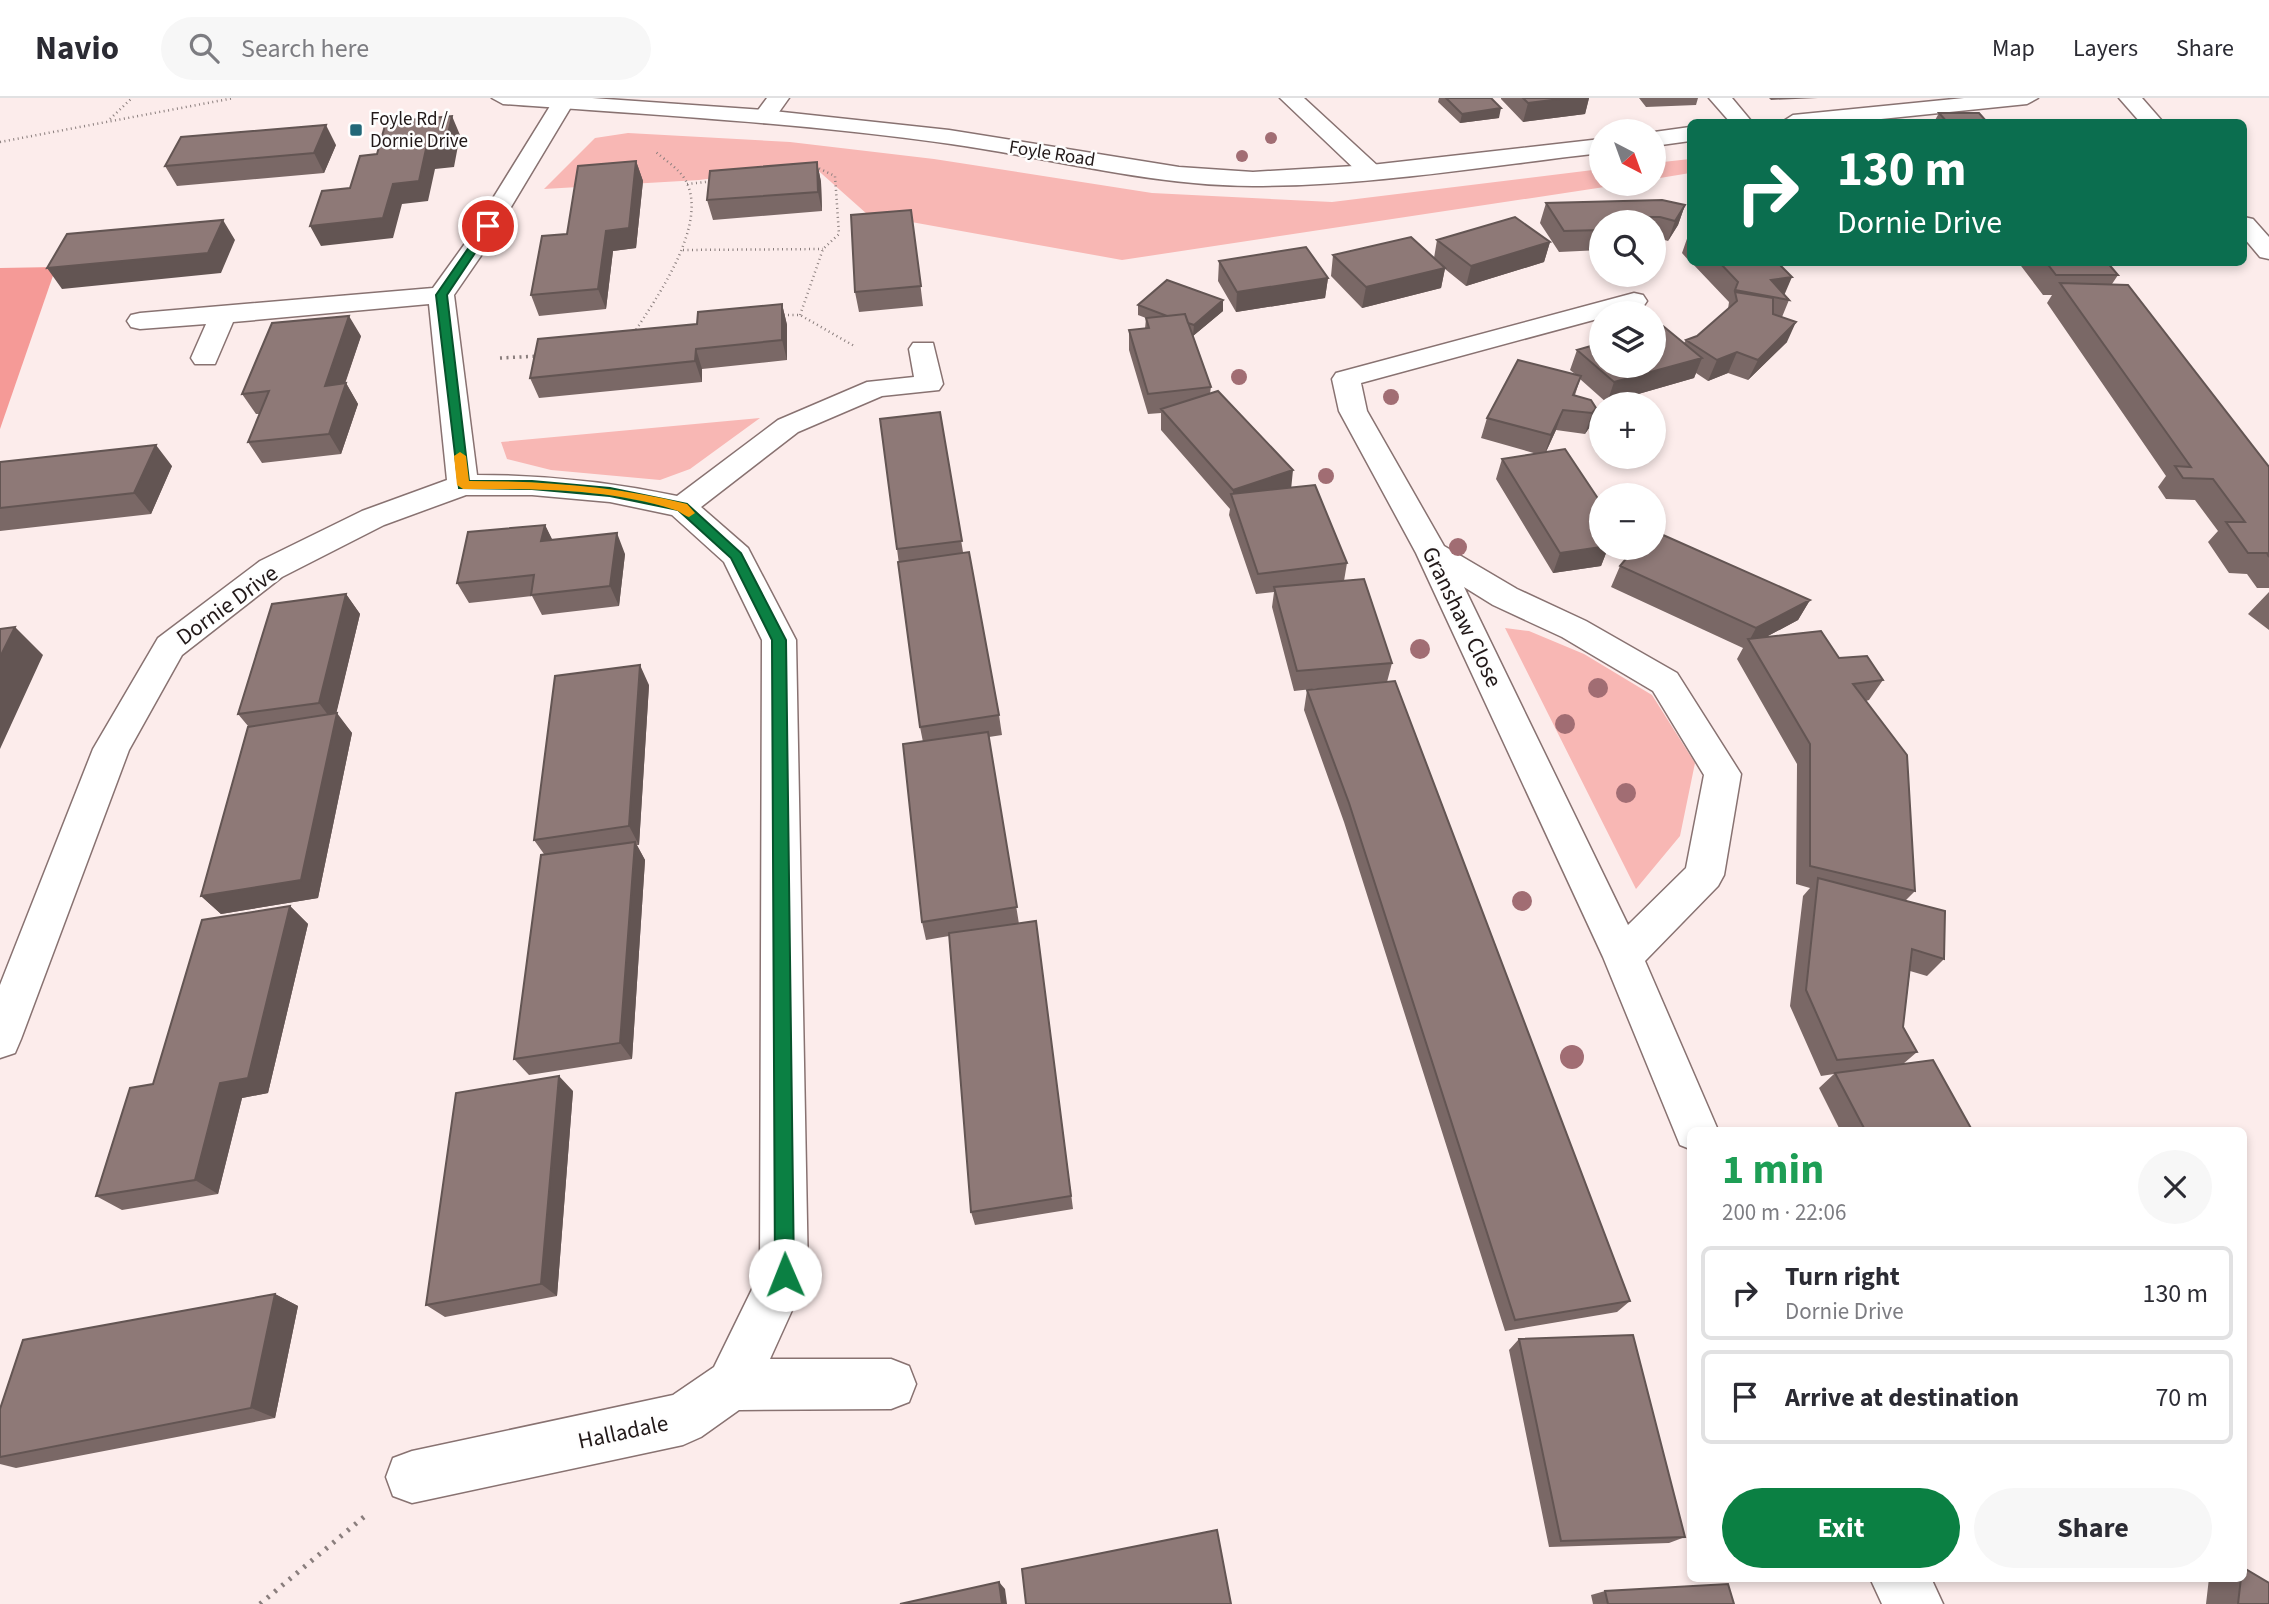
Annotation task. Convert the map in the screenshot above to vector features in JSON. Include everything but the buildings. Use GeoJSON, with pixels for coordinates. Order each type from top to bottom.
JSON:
{"type":"FeatureCollection","features":[{"type":"Feature","properties":{"kind":"main road","name":"Foyle Road"},"geometry":{"type":"LineString","coordinates":[[503,98],[764,117],[949,137],[1179,174],[1252,179],[1371,172],[1589,147]]}},
{"type":"Feature","properties":{"kind":"main road"},"geometry":{"type":"LineString","coordinates":[[764,117],[778,98]]}},
{"type":"Feature","properties":{"kind":"main road"},"geometry":{"type":"LineString","coordinates":[[1292,98],[1371,172]]}},
{"type":"Feature","properties":{"kind":"main road"},"geometry":{"type":"LineString","coordinates":[[1720,98],[1738,119]]}},
{"type":"Feature","properties":{"kind":"main road"},"geometry":{"type":"LineString","coordinates":[[1822,119],[2027,98]]}},
{"type":"Feature","properties":{"kind":"main road"},"geometry":{"type":"LineString","coordinates":[[2130,98],[2149,119]]}},
{"type":"Feature","properties":{"kind":"main road"},"geometry":{"type":"LineString","coordinates":[[564,103],[475,247],[441,295],[463,485],[532,485],[610,492],[682,507],[737,556],[779,640],[785,1275],[732,1385],[891,1384]]}},
{"type":"Feature","properties":{"kind":"main road"},"geometry":{"type":"LineString","coordinates":[[1666,137],[1687,134]]}},
{"type":"Feature","properties":{"kind":"main road"},"geometry":{"type":"LineString","coordinates":[[2247,227],[2269,252]]}},
{"type":"Feature","properties":{"kind":"main road"},"geometry":{"type":"LineString","coordinates":[[140,321],[441,295]]}},
{"type":"Feature","properties":{"kind":"main road","name":"Granshaw Close"},"geometry":{"type":"LineString","coordinates":[[1589,313],[1346,379],[1353,411],[1432,553],[1623,957],[1695,1127]]}},
{"type":"Feature","properties":{"kind":"main road"},"geometry":{"type":"LineString","coordinates":[[205,358],[223,315]]}},
{"type":"Feature","properties":{"kind":"main road"},"geometry":{"type":"LineString","coordinates":[[682,507],[788,426],[877,388],[929,384],[923,349]]}},
{"type":"Feature","properties":{"kind":"main road","name":"Dornie Drive"},"geometry":{"type":"LineString","coordinates":[[0,1039],[111,749],[170,647],[271,569],[373,518],[463,485]]}},
{"type":"Feature","properties":{"kind":"main road"},"geometry":{"type":"LineString","coordinates":[[1432,553],[1505,597],[1574,629],[1665,682],[1723,774],[1704,875],[1623,957]]}},
{"type":"Feature","properties":{"kind":"main road","name":"Halladale"},"geometry":{"type":"LineString","coordinates":[[412,1477],[682,1419],[732,1385]]}},
{"type":"Feature","properties":{"kind":"main road"},"geometry":{"type":"LineString","coordinates":[[1877,1582],[1885,1604]]}},
{"type":"Feature","properties":{"kind":"main road"},"geometry":{"type":"LineString","coordinates":[[1900,1582],[1915,1604]]}},
{"type":"Feature","properties":{"kind":"path"},"geometry":{"type":"LineString","coordinates":[[110,120],[132,98]]}},
{"type":"Feature","properties":{"kind":"path"},"geometry":{"type":"LineString","coordinates":[[0,142],[234,98]]}},
{"type":"Feature","properties":{"kind":"path"},"geometry":{"type":"LineString","coordinates":[[602,105],[687,184],[690,205],[684,250],[630,340],[638,338]]}},
{"type":"Feature","properties":{"kind":"path"},"geometry":{"type":"LineString","coordinates":[[800,315],[822,248],[839,234],[835,176],[811,164]]}},
{"type":"Feature","properties":{"kind":"path"},"geometry":{"type":"LineString","coordinates":[[810,172],[823,170]]}},
{"type":"Feature","properties":{"kind":"path"},"geometry":{"type":"LineString","coordinates":[[687,184],[715,181]]}},
{"type":"Feature","properties":{"kind":"path"},"geometry":{"type":"LineString","coordinates":[[684,250],[822,248]]}},
{"type":"Feature","properties":{"kind":"path"},"geometry":{"type":"LineString","coordinates":[[766,316],[800,315],[842,336],[860,350],[923,349]]}},
{"type":"Feature","properties":{"kind":"path"},"geometry":{"type":"LineString","coordinates":[[449,359],[547,355]]}},
{"type":"Feature","properties":{"kind":"path"},"geometry":{"type":"LineString","coordinates":[[260,1604],[412,1477]]}},
{"type":"Feature","properties":{"kind":"shaded area"},"geometry":{"type":"Polygon","coordinates":[[[628,133],[790,142],[934,159],[1152,193],[1332,202],[1589,170],[1589,189],[1122,260],[867,214],[813,166],[699,180],[544,189],[595,138],[628,133]]]}},
{"type":"Feature","properties":{"kind":"shaded area"},"geometry":{"type":"Polygon","coordinates":[[[1687,159],[1687,174],[1666,177],[1666,162],[1687,159]]]}},
{"type":"Feature","properties":{"kind":"shaded area"},"geometry":{"type":"Polygon","coordinates":[[[56,267],[0,429],[0,268],[56,267]]]}},
{"type":"Feature","properties":{"kind":"shaded area"},"geometry":{"type":"Polygon","coordinates":[[[760,418],[690,469],[660,480],[551,470],[507,459],[501,442],[760,418]]]}},
{"type":"Feature","properties":{"kind":"shaded area"},"geometry":{"type":"Polygon","coordinates":[[[1505,628],[1529,631],[1584,654],[1652,695],[1695,763],[1680,836],[1636,889],[1505,628]]]}},
{"type":"Feature","properties":{"kind":"slow traffic"},"geometry":{"type":"LineString","coordinates":[[460,456],[463,485],[532,485],[610,492],[682,507],[689,513]]}},
{"type":"Feature","properties":{"kind":"place","name":"Foyle Rd / Dornie Drive"},"geometry":{"type":"Point","coordinates":[356,130]}},
{"type":"Feature","properties":{"kind":"route"},"geometry":{"type":"LineString","coordinates":[[488,226],[441,295],[463,485],[532,485],[610,492],[682,507],[737,556],[779,640],[785,1275]]}}]}
